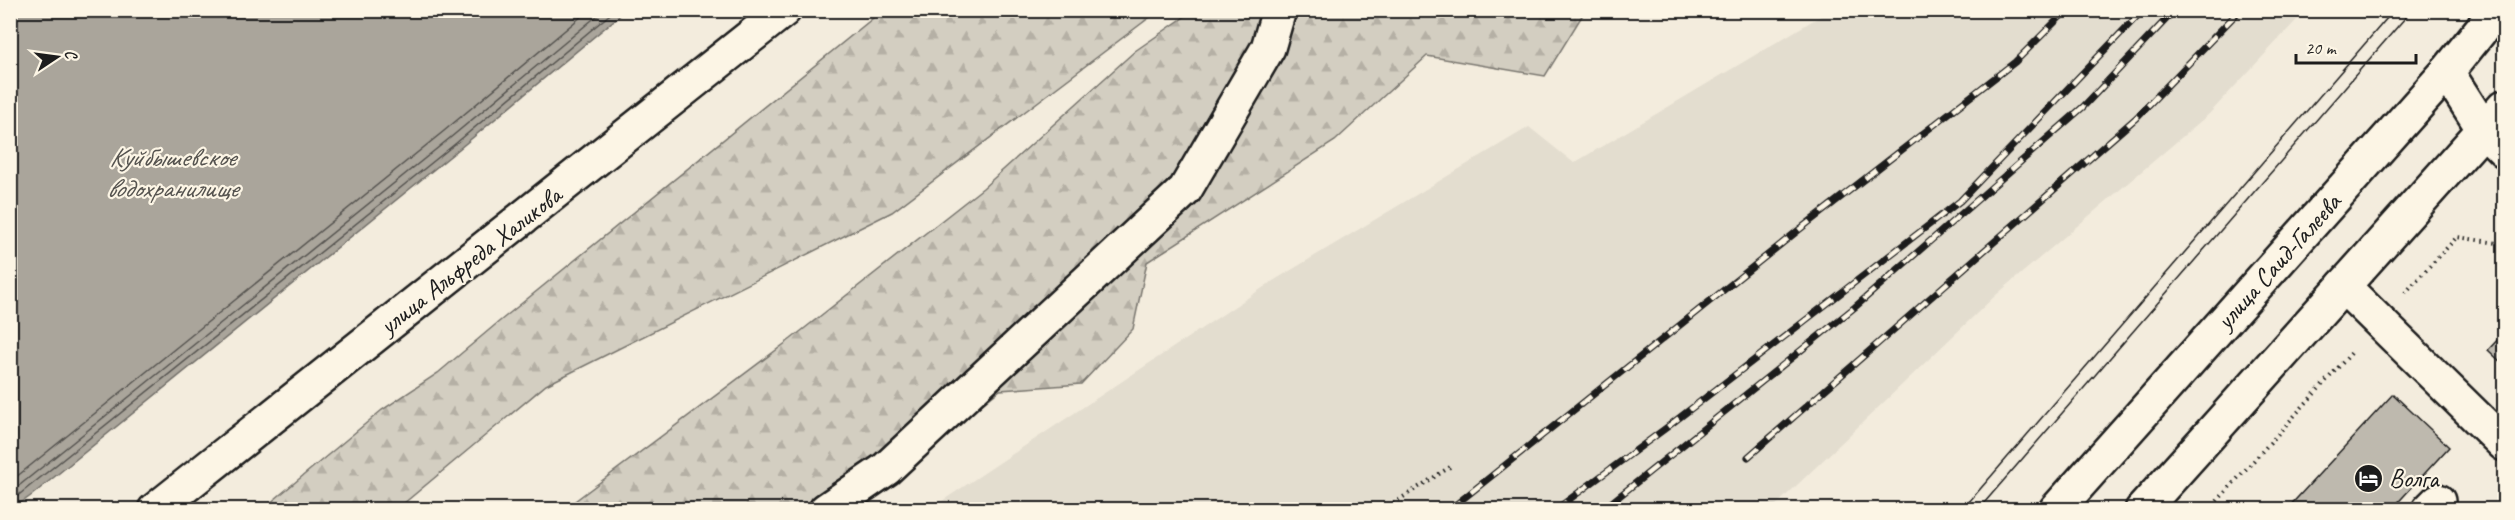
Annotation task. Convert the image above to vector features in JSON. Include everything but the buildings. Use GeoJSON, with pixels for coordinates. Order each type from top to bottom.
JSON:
{"type":"FeatureCollection","features":[{"type":"Feature","properties":{"kind":"main road","name":"улица Альфреда Халикова"},"geometry":{"type":"LineString","coordinates":[[155,510],[784,10]]}},
{"type":"Feature","properties":{"kind":"main road"},"geometry":{"type":"LineString","coordinates":[[826,510],[886,470],[1185,190],[1268,48],[1279,10]]}},
{"type":"Feature","properties":{"kind":"main road","name":"улица Саид-Галеева"},"geometry":{"type":"LineString","coordinates":[[2056,510],[2447,72],[2497,10]]}},
{"type":"Feature","properties":{"kind":"main road"},"geometry":{"type":"LineString","coordinates":[[2447,72],[2505,99]]}},
{"type":"Feature","properties":{"kind":"main road"},"geometry":{"type":"LineString","coordinates":[[2142,510],[2343,286],[2498,129],[2447,72]]}},
{"type":"Feature","properties":{"kind":"main road"},"geometry":{"type":"LineString","coordinates":[[2343,286],[2505,444]]}},
{"type":"Feature","properties":{"kind":"path"},"geometry":{"type":"LineString","coordinates":[[2209,510],[2457,237],[2505,244]]}},
{"type":"Feature","properties":{"kind":"path"},"geometry":{"type":"LineString","coordinates":[[1383,510],[1450,467]]}},
{"type":"Feature","properties":{"kind":"shaded area"},"geometry":{"type":"Polygon","coordinates":[[[1829,11],[2305,11],[2209,114],[1996,295],[1772,509],[930,509],[1273,281],[1529,127],[1574,163],[1829,11]]]}},
{"type":"Feature","properties":{"kind":"green space"},"geometry":{"type":"Polygon","coordinates":[[[883,10],[1158,11],[892,212],[546,385],[397,509],[263,509],[382,410],[438,373],[883,10]]]}},
{"type":"Feature","properties":{"kind":"green space"},"geometry":{"type":"Polygon","coordinates":[[[1193,11],[1585,11],[1545,76],[1427,56],[1335,141],[1147,262],[1133,329],[1081,384],[1000,390],[852,509],[563,510],[791,339],[983,188],[1135,51],[1193,11]]]}},
{"type":"Feature","properties":{"kind":"water","name":"Куйбышевское водохранилище"},"geometry":{"type":"Polygon","coordinates":[[[10,11],[625,11],[459,149],[11,510],[10,11]]]}},
{"type":"Feature","properties":{"kind":"tram line"},"geometry":{"type":"LineString","coordinates":[[1962,510],[2394,10]]}},
{"type":"Feature","properties":{"kind":"tram line"},"geometry":{"type":"LineString","coordinates":[[1978,510],[2412,10]]}},
{"type":"Feature","properties":{"kind":"railway"},"geometry":{"type":"LineString","coordinates":[[1449,510],[1800,229],[2015,62],[2067,10]]}},
{"type":"Feature","properties":{"kind":"railway"},"geometry":{"type":"LineString","coordinates":[[1555,510],[1666,428],[1960,201],[2143,10]]}},
{"type":"Feature","properties":{"kind":"railway"},"geometry":{"type":"LineString","coordinates":[[1602,510],[1855,307],[2083,107],[2175,10]]}},
{"type":"Feature","properties":{"kind":"railway"},"geometry":{"type":"LineString","coordinates":[[1748,457],[2136,118],[2240,10]]}},
{"type":"Feature","properties":{"kind":"place","name":"Волга"},"geometry":{"type":"Point","coordinates":[2368,478]}}]}
